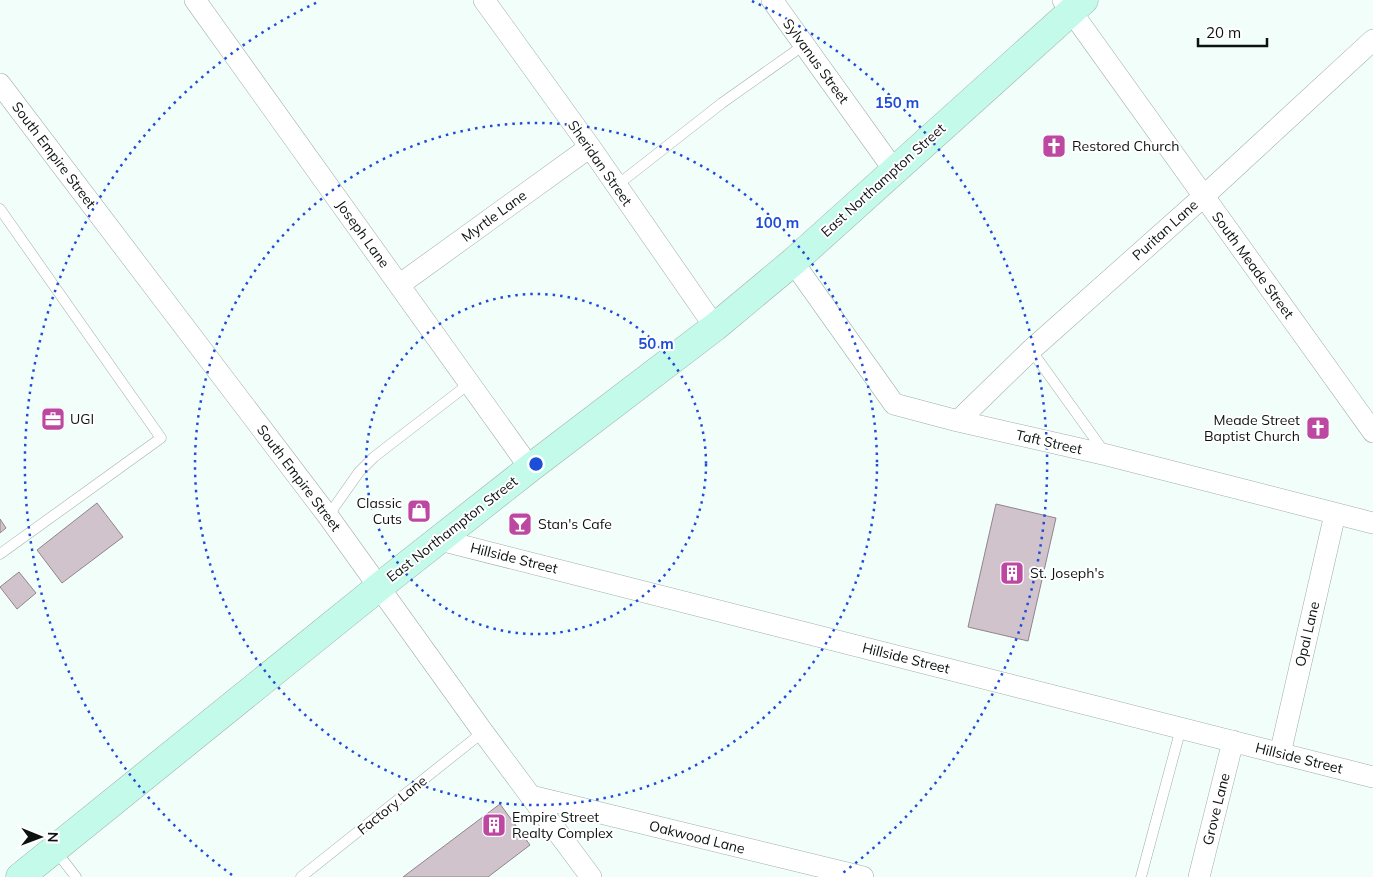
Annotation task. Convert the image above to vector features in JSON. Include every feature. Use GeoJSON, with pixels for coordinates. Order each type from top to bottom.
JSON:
{"type":"FeatureCollection","features":[{"type":"Feature","properties":{"kind":"main road","name":"East Northampton Street"},"geometry":{"type":"LineString","coordinates":[[20,877],[379,587],[530,468],[716,327],[793,262],[1072,4]]}},
{"type":"Feature","properties":{"kind":"street","name":"Joseph Lane"},"geometry":{"type":"LineString","coordinates":[[195,0],[530,468]]}},
{"type":"Feature","properties":{"kind":"street","name":"Sheridan Street"},"geometry":{"type":"LineString","coordinates":[[484,0],[716,327]]}},
{"type":"Feature","properties":{"kind":"street","name":"Sylvanus Street"},"geometry":{"type":"LineString","coordinates":[[772,0],[894,170]]}},
{"type":"Feature","properties":{"kind":"street","name":"South Meade Street"},"geometry":{"type":"LineString","coordinates":[[1072,4],[1204,196],[1373,432]]}},
{"type":"Feature","properties":{"kind":"street","name":"Puritan Lane"},"geometry":{"type":"LineString","coordinates":[[958,421],[1031,350],[1204,196],[1373,40]]}},
{"type":"Feature","properties":{"kind":"street","name":"South Empire Street"},"geometry":{"type":"LineString","coordinates":[[0,84],[328,516],[483,732],[591,877]]}},
{"type":"Feature","properties":{"kind":"street","name":"Myrtle Lane"},"geometry":{"type":"LineString","coordinates":[[399,285],[590,147]]}},
{"type":"Feature","properties":{"kind":"street","name":"Taft Street"},"geometry":{"type":"LineString","coordinates":[[793,262],[894,404],[958,421],[1107,455],[1373,523]]}},
{"type":"Feature","properties":{"kind":"street","name":"Opal Lane"},"geometry":{"type":"LineString","coordinates":[[1280,754],[1335,514]]}},
{"type":"Feature","properties":{"kind":"street","name":"Hillside Street"},"geometry":{"type":"LineString","coordinates":[[440,540],[1373,777]]}},
{"type":"Feature","properties":{"kind":"street","name":"Grove Lane"},"geometry":{"type":"LineString","coordinates":[[1199,877],[1233,742]]}},
{"type":"Feature","properties":{"kind":"street","name":"Oakwood Lane"},"geometry":{"type":"LineString","coordinates":[[531,796],[861,877]]}},
{"type":"Feature","properties":{"kind":"lane"},"geometry":{"type":"LineString","coordinates":[[616,186],[722,102],[804,45]]}},
{"type":"Feature","properties":{"kind":"lane"},"geometry":{"type":"LineString","coordinates":[[0,209],[160,438],[0,554]]}},
{"type":"Feature","properties":{"kind":"lane"},"geometry":{"type":"LineString","coordinates":[[1031,350],[1107,455]]}},
{"type":"Feature","properties":{"kind":"lane"},"geometry":{"type":"LineString","coordinates":[[328,516],[359,472],[374,457],[470,383]]}},
{"type":"Feature","properties":{"kind":"lane"},"geometry":{"type":"LineString","coordinates":[[1141,877],[1181,728]]}},
{"type":"Feature","properties":{"kind":"lane","name":"Factory Lane"},"geometry":{"type":"LineString","coordinates":[[301,877],[483,732]]}},
{"type":"Feature","properties":{"kind":"lane"},"geometry":{"type":"LineString","coordinates":[[54,850],[76,877]]}},
{"type":"Feature","properties":{"kind":"building"},"geometry":{"type":"Polygon","coordinates":[[[97,503],[123,537],[62,583],[37,550],[97,503]]]}},
{"type":"Feature","properties":{"kind":"building","name":"St. Joseph's"},"geometry":{"type":"Polygon","coordinates":[[[996,504],[1056,518],[1028,641],[968,627],[996,504]]]}},
{"type":"Feature","properties":{"kind":"building"},"geometry":{"type":"Polygon","coordinates":[[[0,519],[6,528],[0,533],[0,519]]]}},
{"type":"Feature","properties":{"kind":"building"},"geometry":{"type":"Polygon","coordinates":[[[19,572],[36,593],[17,609],[0,587],[19,572]]]}},
{"type":"Feature","properties":{"kind":"building","name":"Empire Street Realty Complex"},"geometry":{"type":"Polygon","coordinates":[[[500,804],[530,845],[488,877],[403,877],[500,804]]]}},
{"type":"Feature","properties":{"kind":"place","name":"Restored Church"},"geometry":{"type":"Point","coordinates":[1054,146]}},
{"type":"Feature","properties":{"kind":"place","name":"UGI"},"geometry":{"type":"Point","coordinates":[53,419]}},
{"type":"Feature","properties":{"kind":"place","name":"Meade Street Baptist Church"},"geometry":{"type":"Point","coordinates":[1318,428]}},
{"type":"Feature","properties":{"kind":"place","name":"Classic Cuts"},"geometry":{"type":"Point","coordinates":[419,511]}},
{"type":"Feature","properties":{"kind":"place","name":"Stan's Cafe"},"geometry":{"type":"Point","coordinates":[520,524]}},
{"type":"Feature","properties":{"kind":"place","name":"St. Joseph's"},"geometry":{"type":"Point","coordinates":[1012,573]}},
{"type":"Feature","properties":{"kind":"place","name":"Empire Street Realty Complex"},"geometry":{"type":"Point","coordinates":[494,825]}}]}
